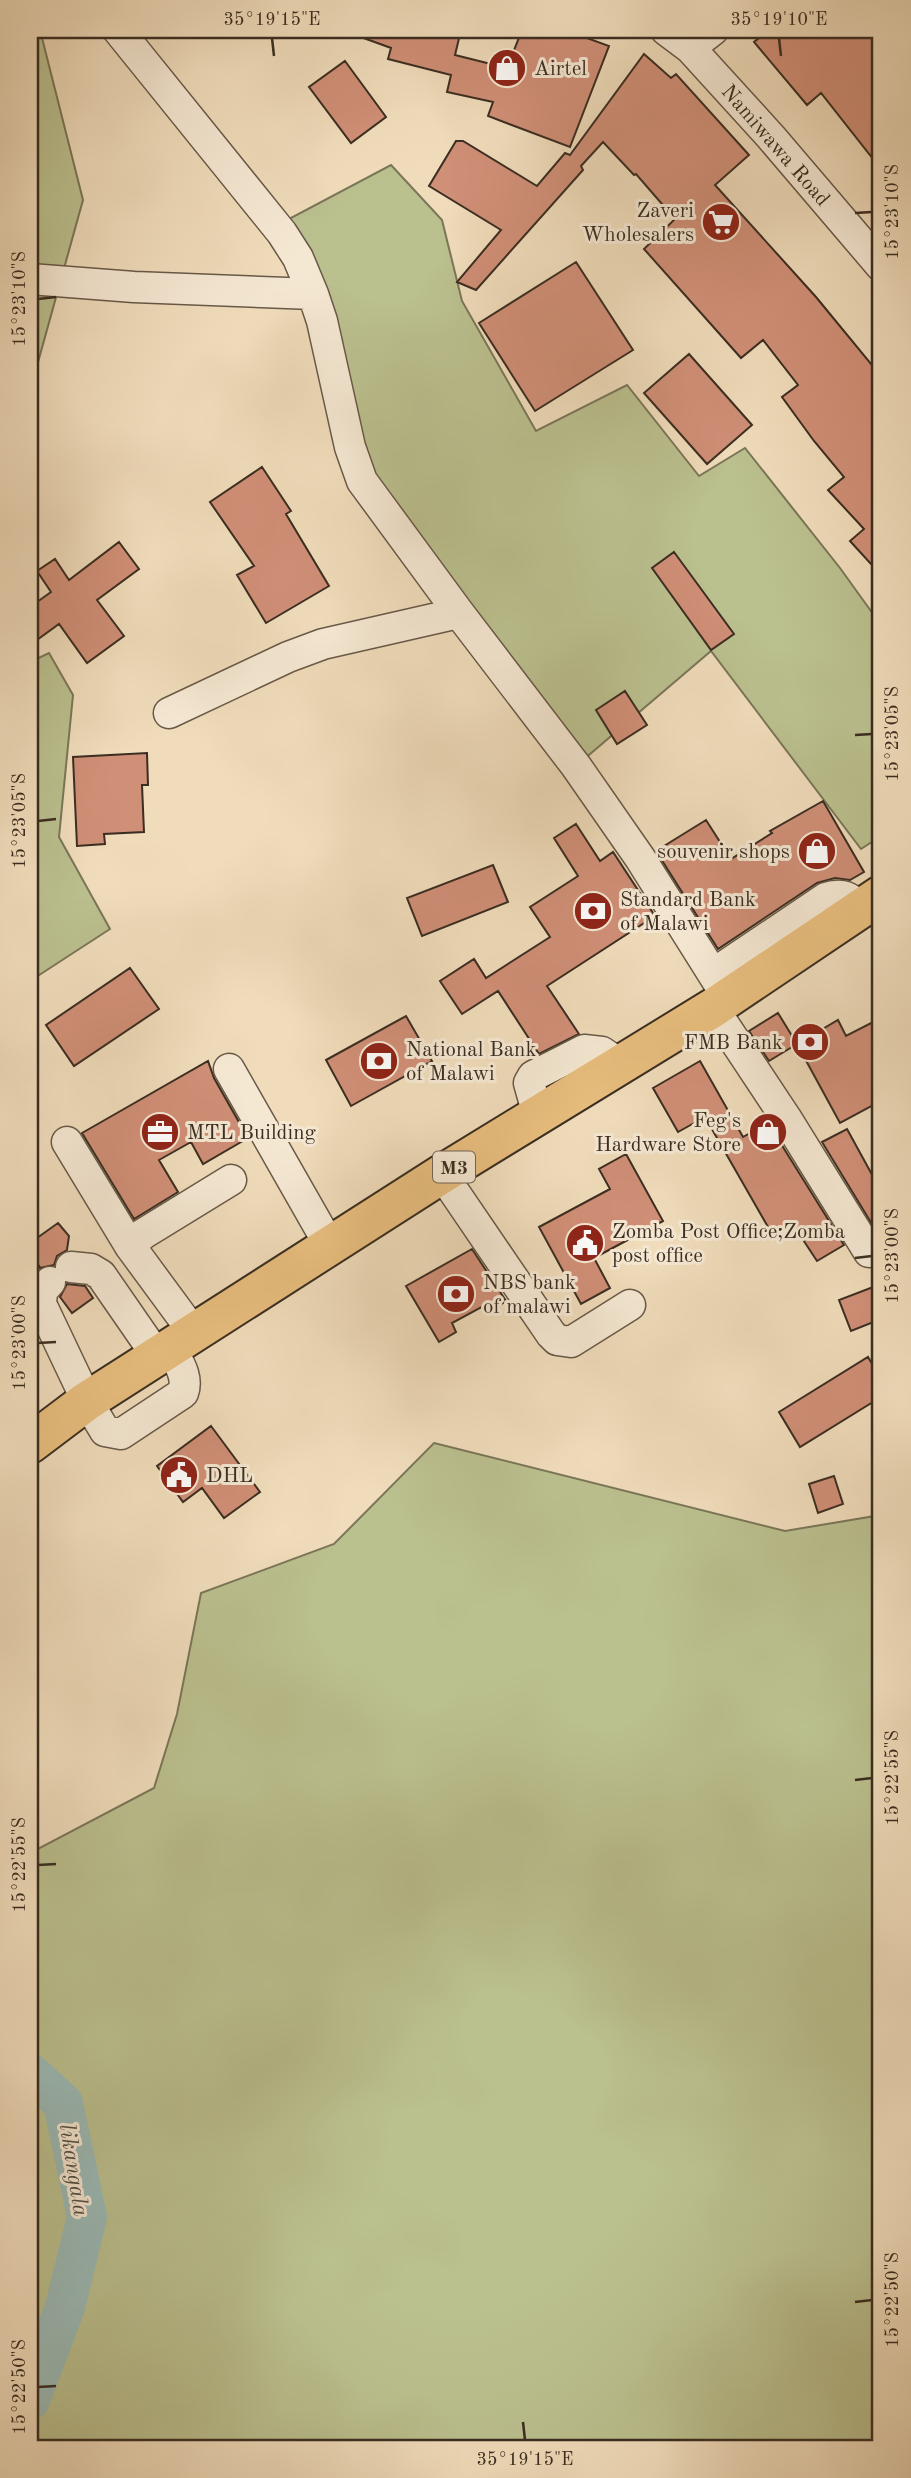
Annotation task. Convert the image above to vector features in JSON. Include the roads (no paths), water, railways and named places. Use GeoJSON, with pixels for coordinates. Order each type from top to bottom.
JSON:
{"type":"FeatureCollection","features":[{"type":"Feature","properties":{"kind":"highway","name":"M3"},"geometry":{"type":"LineString","coordinates":[[30,1444],[87,1401],[442,1174],[621,1065],[718,994],[872,902]]}},
{"type":"Feature","properties":{"kind":"street"},"geometry":{"type":"LineString","coordinates":[[118,30],[282,233],[298,258],[322,321],[350,447],[362,481],[458,613],[576,766],[640,858],[786,1118],[869,1252]]}},
{"type":"Feature","properties":{"kind":"street","name":"Namiwawa Road"},"geometry":{"type":"LineString","coordinates":[[666,30],[701,39],[771,137],[881,266]]}},
{"type":"Feature","properties":{"kind":"street"},"geometry":{"type":"LineString","coordinates":[[30,279],[134,287],[313,294]]}},
{"type":"Feature","properties":{"kind":"street"},"geometry":{"type":"LineString","coordinates":[[169,713],[288,657],[323,644],[458,613]]}},
{"type":"Feature","properties":{"kind":"street"},"geometry":{"type":"LineString","coordinates":[[229,1069],[330,1246]]}},
{"type":"Feature","properties":{"kind":"street"},"geometry":{"type":"LineString","coordinates":[[67,1142],[131,1246],[174,1346]]}},
{"type":"Feature","properties":{"kind":"street"},"geometry":{"type":"LineString","coordinates":[[442,1174],[557,1340],[571,1342],[630,1305]]}},
{"type":"Feature","properties":{"kind":"street"},"geometry":{"type":"LineString","coordinates":[[131,1246],[143,1234],[231,1180]]}},
{"type":"Feature","properties":{"kind":"street"},"geometry":{"type":"LineString","coordinates":[[87,1401],[41,1304],[42,1291],[61,1275],[91,1269],[101,1275],[174,1346]]}},
{"type":"Feature","properties":{"kind":"waterway","name":"likangala"},"geometry":{"type":"LineString","coordinates":[[30,2073],[63,2103],[87,2217],[65,2307],[30,2400]]}},
{"type":"Feature","properties":{"kind":"place","name":"Airtel"},"geometry":{"type":"Point","coordinates":[507,68]}},
{"type":"Feature","properties":{"kind":"place","name":"Zaveri Wholesalers"},"geometry":{"type":"Point","coordinates":[721,222]}},
{"type":"Feature","properties":{"kind":"place","name":"souvenir shops"},"geometry":{"type":"Point","coordinates":[817,851]}},
{"type":"Feature","properties":{"kind":"place","name":"Standard Bank of Malawi"},"geometry":{"type":"Point","coordinates":[593,911]}},
{"type":"Feature","properties":{"kind":"place","name":"FMB Bank"},"geometry":{"type":"Point","coordinates":[810,1042]}},
{"type":"Feature","properties":{"kind":"place","name":"National Bank of Malawi"},"geometry":{"type":"Point","coordinates":[379,1061]}},
{"type":"Feature","properties":{"kind":"place","name":"MTL Building"},"geometry":{"type":"Point","coordinates":[160,1132]}},
{"type":"Feature","properties":{"kind":"place","name":"Feg's Hardware Store"},"geometry":{"type":"Point","coordinates":[768,1132]}},
{"type":"Feature","properties":{"kind":"place","name":"Zomba Post Office;Zomba post office"},"geometry":{"type":"Point","coordinates":[585,1243]}},
{"type":"Feature","properties":{"kind":"place","name":"NBS bank of malawi"},"geometry":{"type":"Point","coordinates":[456,1294]}},
{"type":"Feature","properties":{"kind":"place","name":"DHL"},"geometry":{"type":"Point","coordinates":[179,1475]}}]}
